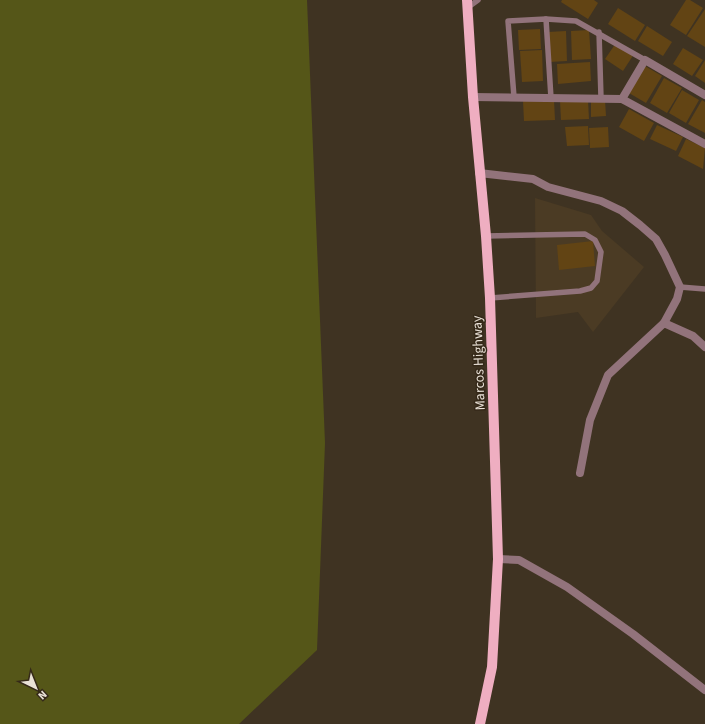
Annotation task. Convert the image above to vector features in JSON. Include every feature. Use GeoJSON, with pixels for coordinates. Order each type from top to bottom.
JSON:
{"type":"FeatureCollection","features":[{"type":"Feature","properties":{"kind":"main road","name":"Marcos Highway"},"geometry":{"type":"LineString","coordinates":[[467,4],[472,97],[486,236],[490,298],[498,559],[492,667],[480,724]]}},
{"type":"Feature","properties":{"kind":"street"},"geometry":{"type":"LineString","coordinates":[[622,99],[645,60],[705,95]]}},
{"type":"Feature","properties":{"kind":"street"},"geometry":{"type":"LineString","coordinates":[[472,97],[622,99],[705,144]]}},
{"type":"Feature","properties":{"kind":"street"},"geometry":{"type":"LineString","coordinates":[[479,173],[532,179],[548,187],[601,201],[622,211],[656,239],[666,255],[680,287],[677,299],[664,323],[608,375],[590,420],[580,473]]}},
{"type":"Feature","properties":{"kind":"street"},"geometry":{"type":"LineString","coordinates":[[664,323],[693,336],[705,347]]}},
{"type":"Feature","properties":{"kind":"street"},"geometry":{"type":"LineString","coordinates":[[498,559],[519,560],[567,587],[633,634],[705,690]]}},
{"type":"Feature","properties":{"kind":"lane"},"geometry":{"type":"LineString","coordinates":[[467,4],[478,0]]}},
{"type":"Feature","properties":{"kind":"lane"},"geometry":{"type":"LineString","coordinates":[[546,19],[551,98]]}},
{"type":"Feature","properties":{"kind":"lane"},"geometry":{"type":"LineString","coordinates":[[514,97],[508,21],[546,19],[576,21],[599,32],[645,60]]}},
{"type":"Feature","properties":{"kind":"lane"},"geometry":{"type":"LineString","coordinates":[[599,32],[601,98]]}},
{"type":"Feature","properties":{"kind":"lane"},"geometry":{"type":"LineString","coordinates":[[486,236],[585,234],[595,240],[601,252],[597,280],[591,288],[580,291],[490,298]]}},
{"type":"Feature","properties":{"kind":"lane"},"geometry":{"type":"LineString","coordinates":[[680,287],[705,289]]}},
{"type":"Feature","properties":{"kind":"shaded area"},"geometry":{"type":"Polygon","coordinates":[[[0,0],[307,0],[325,443],[317,650],[239,724],[0,724],[0,0]]]}},
{"type":"Feature","properties":{"kind":"shaded area"},"geometry":{"type":"Polygon","coordinates":[[[535,198],[591,215],[602,231],[644,267],[593,332],[578,312],[536,318],[535,198]]]}},
{"type":"Feature","properties":{"kind":"building"},"geometry":{"type":"Polygon","coordinates":[[[562,0],[594,0],[598,3],[588,19],[561,2],[562,0]]]}},
{"type":"Feature","properties":{"kind":"building"},"geometry":{"type":"Polygon","coordinates":[[[686,0],[690,0],[703,8],[686,35],[670,25],[686,0]]]}},
{"type":"Feature","properties":{"kind":"building"},"geometry":{"type":"Polygon","coordinates":[[[618,8],[645,25],[635,41],[608,24],[618,8]]]}},
{"type":"Feature","properties":{"kind":"building"},"geometry":{"type":"Polygon","coordinates":[[[705,9],[705,47],[687,36],[705,9]]]}},
{"type":"Feature","properties":{"kind":"building"},"geometry":{"type":"Polygon","coordinates":[[[647,26],[672,42],[663,56],[638,41],[647,26]]]}},
{"type":"Feature","properties":{"kind":"building"},"geometry":{"type":"Polygon","coordinates":[[[540,29],[541,49],[519,50],[518,30],[540,29]]]}},
{"type":"Feature","properties":{"kind":"building"},"geometry":{"type":"Polygon","coordinates":[[[589,30],[591,59],[572,60],[571,31],[589,30]]]}},
{"type":"Feature","properties":{"kind":"building"},"geometry":{"type":"Polygon","coordinates":[[[566,31],[567,61],[549,62],[548,32],[566,31]]]}},
{"type":"Feature","properties":{"kind":"building"},"geometry":{"type":"Polygon","coordinates":[[[616,43],[634,54],[623,71],[605,59],[616,43]]]}},
{"type":"Feature","properties":{"kind":"building"},"geometry":{"type":"Polygon","coordinates":[[[683,48],[703,60],[692,76],[673,64],[683,48]]]}},
{"type":"Feature","properties":{"kind":"building"},"geometry":{"type":"Polygon","coordinates":[[[542,50],[543,81],[522,82],[520,51],[542,50]]]}},
{"type":"Feature","properties":{"kind":"building"},"geometry":{"type":"Polygon","coordinates":[[[705,60],[705,83],[695,76],[705,60]]]}},
{"type":"Feature","properties":{"kind":"building"},"geometry":{"type":"Polygon","coordinates":[[[590,62],[591,81],[558,84],[557,64],[590,62]]]}},
{"type":"Feature","properties":{"kind":"building"},"geometry":{"type":"Polygon","coordinates":[[[645,66],[662,76],[646,103],[629,93],[645,66]]]}},
{"type":"Feature","properties":{"kind":"building"},"geometry":{"type":"Polygon","coordinates":[[[664,78],[682,88],[667,113],[650,103],[664,78]]]}},
{"type":"Feature","properties":{"kind":"building"},"geometry":{"type":"Polygon","coordinates":[[[682,90],[699,100],[686,123],[669,113],[682,90]]]}},
{"type":"Feature","properties":{"kind":"building"},"geometry":{"type":"Polygon","coordinates":[[[554,100],[555,120],[524,121],[523,101],[554,100]]]}},
{"type":"Feature","properties":{"kind":"building"},"geometry":{"type":"Polygon","coordinates":[[[588,100],[589,119],[561,120],[560,101],[588,100]]]}},
{"type":"Feature","properties":{"kind":"building"},"geometry":{"type":"Polygon","coordinates":[[[605,100],[606,116],[591,117],[591,101],[605,100]]]}},
{"type":"Feature","properties":{"kind":"building"},"geometry":{"type":"Polygon","coordinates":[[[702,100],[705,102],[705,133],[688,124],[702,100]]]}},
{"type":"Feature","properties":{"kind":"building"},"geometry":{"type":"Polygon","coordinates":[[[629,109],[654,123],[644,141],[619,127],[629,109]]]}},
{"type":"Feature","properties":{"kind":"building"},"geometry":{"type":"Polygon","coordinates":[[[657,125],[683,137],[676,151],[650,139],[657,125]]]}},
{"type":"Feature","properties":{"kind":"building"},"geometry":{"type":"Polygon","coordinates":[[[588,126],[589,145],[567,146],[565,127],[588,126]]]}},
{"type":"Feature","properties":{"kind":"building"},"geometry":{"type":"Polygon","coordinates":[[[608,127],[609,147],[590,148],[589,128],[608,127]]]}},
{"type":"Feature","properties":{"kind":"building"},"geometry":{"type":"Polygon","coordinates":[[[686,139],[705,148],[703,169],[678,156],[686,139]]]}},
{"type":"Feature","properties":{"kind":"building"},"geometry":{"type":"Polygon","coordinates":[[[593,241],[595,266],[559,270],[557,245],[593,241]]]}}]}
